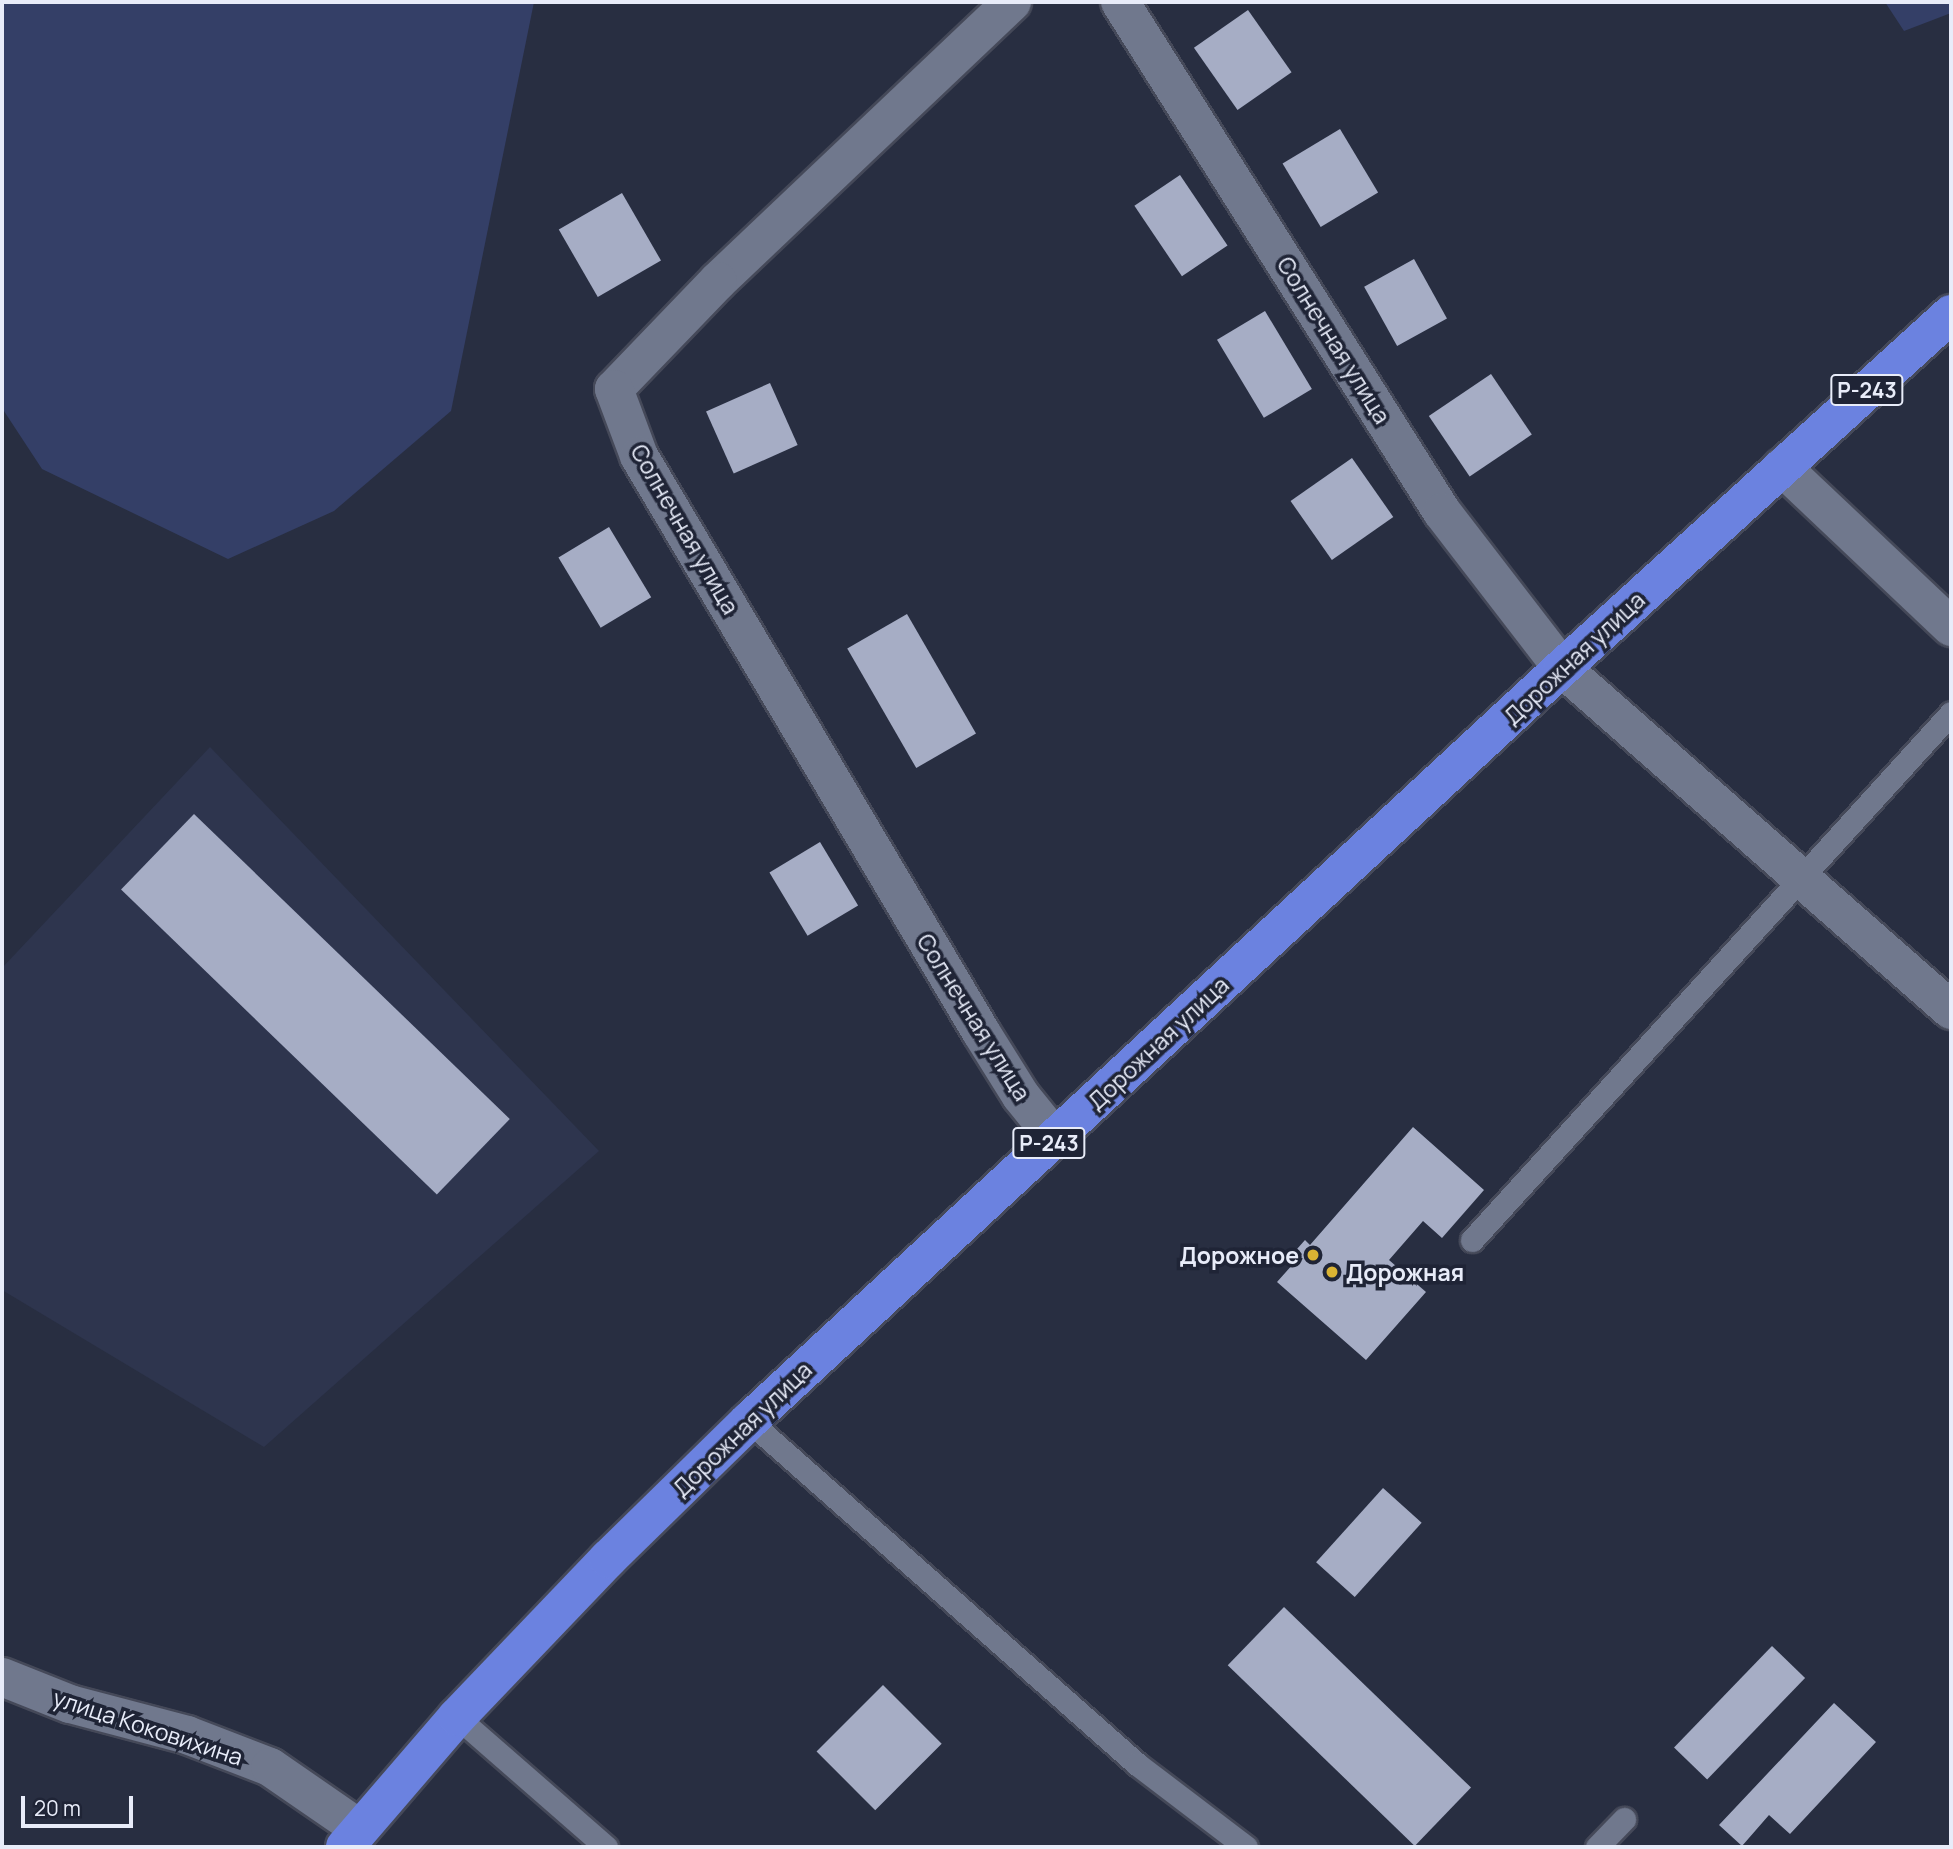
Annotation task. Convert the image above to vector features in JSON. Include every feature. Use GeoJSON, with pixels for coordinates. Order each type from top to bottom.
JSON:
{"type":"FeatureCollection","features":[{"type":"Feature","properties":{"kind":"highway","name":"Р-243"},"geometry":{"type":"LineString","coordinates":[[1782,467],[1951,314]]}},
{"type":"Feature","properties":{"kind":"highway","name":"Дорожная улица"},"geometry":{"type":"LineString","coordinates":[[353,1838],[457,1717],[608,1559],[749,1421],[1782,467]]}},
{"type":"Feature","properties":{"kind":"street","name":"Солнечная улица"},"geometry":{"type":"LineString","coordinates":[[1012,2],[718,281],[614,389],[646,468],[981,1032],[1021,1096],[1055,1138]]}},
{"type":"Feature","properties":{"kind":"street","name":"Солнечная улица"},"geometry":{"type":"LineString","coordinates":[[1120,2],[1442,512],[1562,668],[1951,1010]]}},
{"type":"Feature","properties":{"kind":"street"},"geometry":{"type":"LineString","coordinates":[[1782,467],[1951,627]]}},
{"type":"Feature","properties":{"kind":"street","name":"улица Коковихина"},"geometry":{"type":"LineString","coordinates":[[2,1677],[70,1704],[187,1735],[270,1767],[353,1838]]}},
{"type":"Feature","properties":{"kind":"lane"},"geometry":{"type":"LineString","coordinates":[[1472,1240],[1951,713]]}},
{"type":"Feature","properties":{"kind":"lane"},"geometry":{"type":"LineString","coordinates":[[749,1421],[1137,1764],[1246,1847]]}},
{"type":"Feature","properties":{"kind":"lane"},"geometry":{"type":"LineString","coordinates":[[457,1717],[606,1847]]}},
{"type":"Feature","properties":{"kind":"lane"},"geometry":{"type":"LineString","coordinates":[[1597,1847],[1624,1819]]}},
{"type":"Feature","properties":{"kind":"shaded area"},"geometry":{"type":"Polygon","coordinates":[[[2,2],[534,2],[451,411],[334,511],[228,559],[42,469],[2,408],[2,2]]]}},
{"type":"Feature","properties":{"kind":"shaded area"},"geometry":{"type":"Polygon","coordinates":[[[1885,2],[1951,2],[1951,13],[1904,31],[1885,2]]]}},
{"type":"Feature","properties":{"kind":"shaded area"},"geometry":{"type":"Polygon","coordinates":[[[210,747],[599,1151],[264,1447],[2,1290],[2,968],[210,747]]]}},
{"type":"Feature","properties":{"kind":"building"},"geometry":{"type":"Polygon","coordinates":[[[1248,10],[1292,72],[1238,110],[1194,48],[1248,10]]]}},
{"type":"Feature","properties":{"kind":"building"},"geometry":{"type":"Polygon","coordinates":[[[1340,129],[1378,192],[1321,227],[1283,164],[1340,129]]]}},
{"type":"Feature","properties":{"kind":"building"},"geometry":{"type":"Polygon","coordinates":[[[1180,175],[1228,245],[1182,276],[1134,206],[1180,175]]]}},
{"type":"Feature","properties":{"kind":"building"},"geometry":{"type":"Polygon","coordinates":[[[622,193],[661,261],[598,297],[559,230],[622,193]]]}},
{"type":"Feature","properties":{"kind":"building"},"geometry":{"type":"Polygon","coordinates":[[[1414,259],[1447,318],[1397,346],[1364,287],[1414,259]]]}},
{"type":"Feature","properties":{"kind":"building"},"geometry":{"type":"Polygon","coordinates":[[[1265,311],[1312,389],[1264,418],[1217,340],[1265,311]]]}},
{"type":"Feature","properties":{"kind":"building"},"geometry":{"type":"Polygon","coordinates":[[[1491,374],[1532,435],[1470,476],[1429,416],[1491,374]]]}},
{"type":"Feature","properties":{"kind":"building"},"geometry":{"type":"Polygon","coordinates":[[[770,383],[798,445],[734,474],[706,411],[770,383]]]}},
{"type":"Feature","properties":{"kind":"building"},"geometry":{"type":"Polygon","coordinates":[[[1352,458],[1393,517],[1332,560],[1291,501],[1352,458]]]}},
{"type":"Feature","properties":{"kind":"building"},"geometry":{"type":"Polygon","coordinates":[[[609,527],[651,597],[601,628],[558,557],[609,527]]]}},
{"type":"Feature","properties":{"kind":"building"},"geometry":{"type":"Polygon","coordinates":[[[907,614],[976,734],[916,768],[847,648],[907,614]]]}},
{"type":"Feature","properties":{"kind":"building"},"geometry":{"type":"Polygon","coordinates":[[[194,814],[510,1119],[437,1194],[121,890],[194,814]]]}},
{"type":"Feature","properties":{"kind":"building"},"geometry":{"type":"Polygon","coordinates":[[[820,842],[858,905],[808,936],[769,872],[820,842]]]}},
{"type":"Feature","properties":{"kind":"building"},"geometry":{"type":"Polygon","coordinates":[[[1413,1127],[1484,1190],[1442,1238],[1423,1221],[1389,1260],[1426,1292],[1366,1360],[1277,1282],[1302,1254],[1297,1249],[1305,1240],[1310,1245],[1413,1127]]]}},
{"type":"Feature","properties":{"kind":"building"},"geometry":{"type":"Polygon","coordinates":[[[1383,1488],[1422,1523],[1355,1597],[1316,1562],[1383,1488]]]}},
{"type":"Feature","properties":{"kind":"building"},"geometry":{"type":"Polygon","coordinates":[[[1284,1607],[1471,1788],[1415,1846],[1228,1665],[1284,1607]]]}},
{"type":"Feature","properties":{"kind":"building"},"geometry":{"type":"Polygon","coordinates":[[[1772,1646],[1805,1678],[1707,1779],[1674,1747],[1772,1646]]]}},
{"type":"Feature","properties":{"kind":"building"},"geometry":{"type":"Polygon","coordinates":[[[883,1685],[942,1744],[875,1810],[817,1751],[883,1685]]]}},
{"type":"Feature","properties":{"kind":"building"},"geometry":{"type":"Polygon","coordinates":[[[1834,1703],[1876,1742],[1790,1834],[1769,1815],[1742,1846],[1719,1825],[1834,1703]]]}},
{"type":"Feature","properties":{"kind":"place","name":"Дорожное"},"geometry":{"type":"Point","coordinates":[1313,1255]}},
{"type":"Feature","properties":{"kind":"place","name":"Дорожная"},"geometry":{"type":"Point","coordinates":[1332,1272]}}]}
